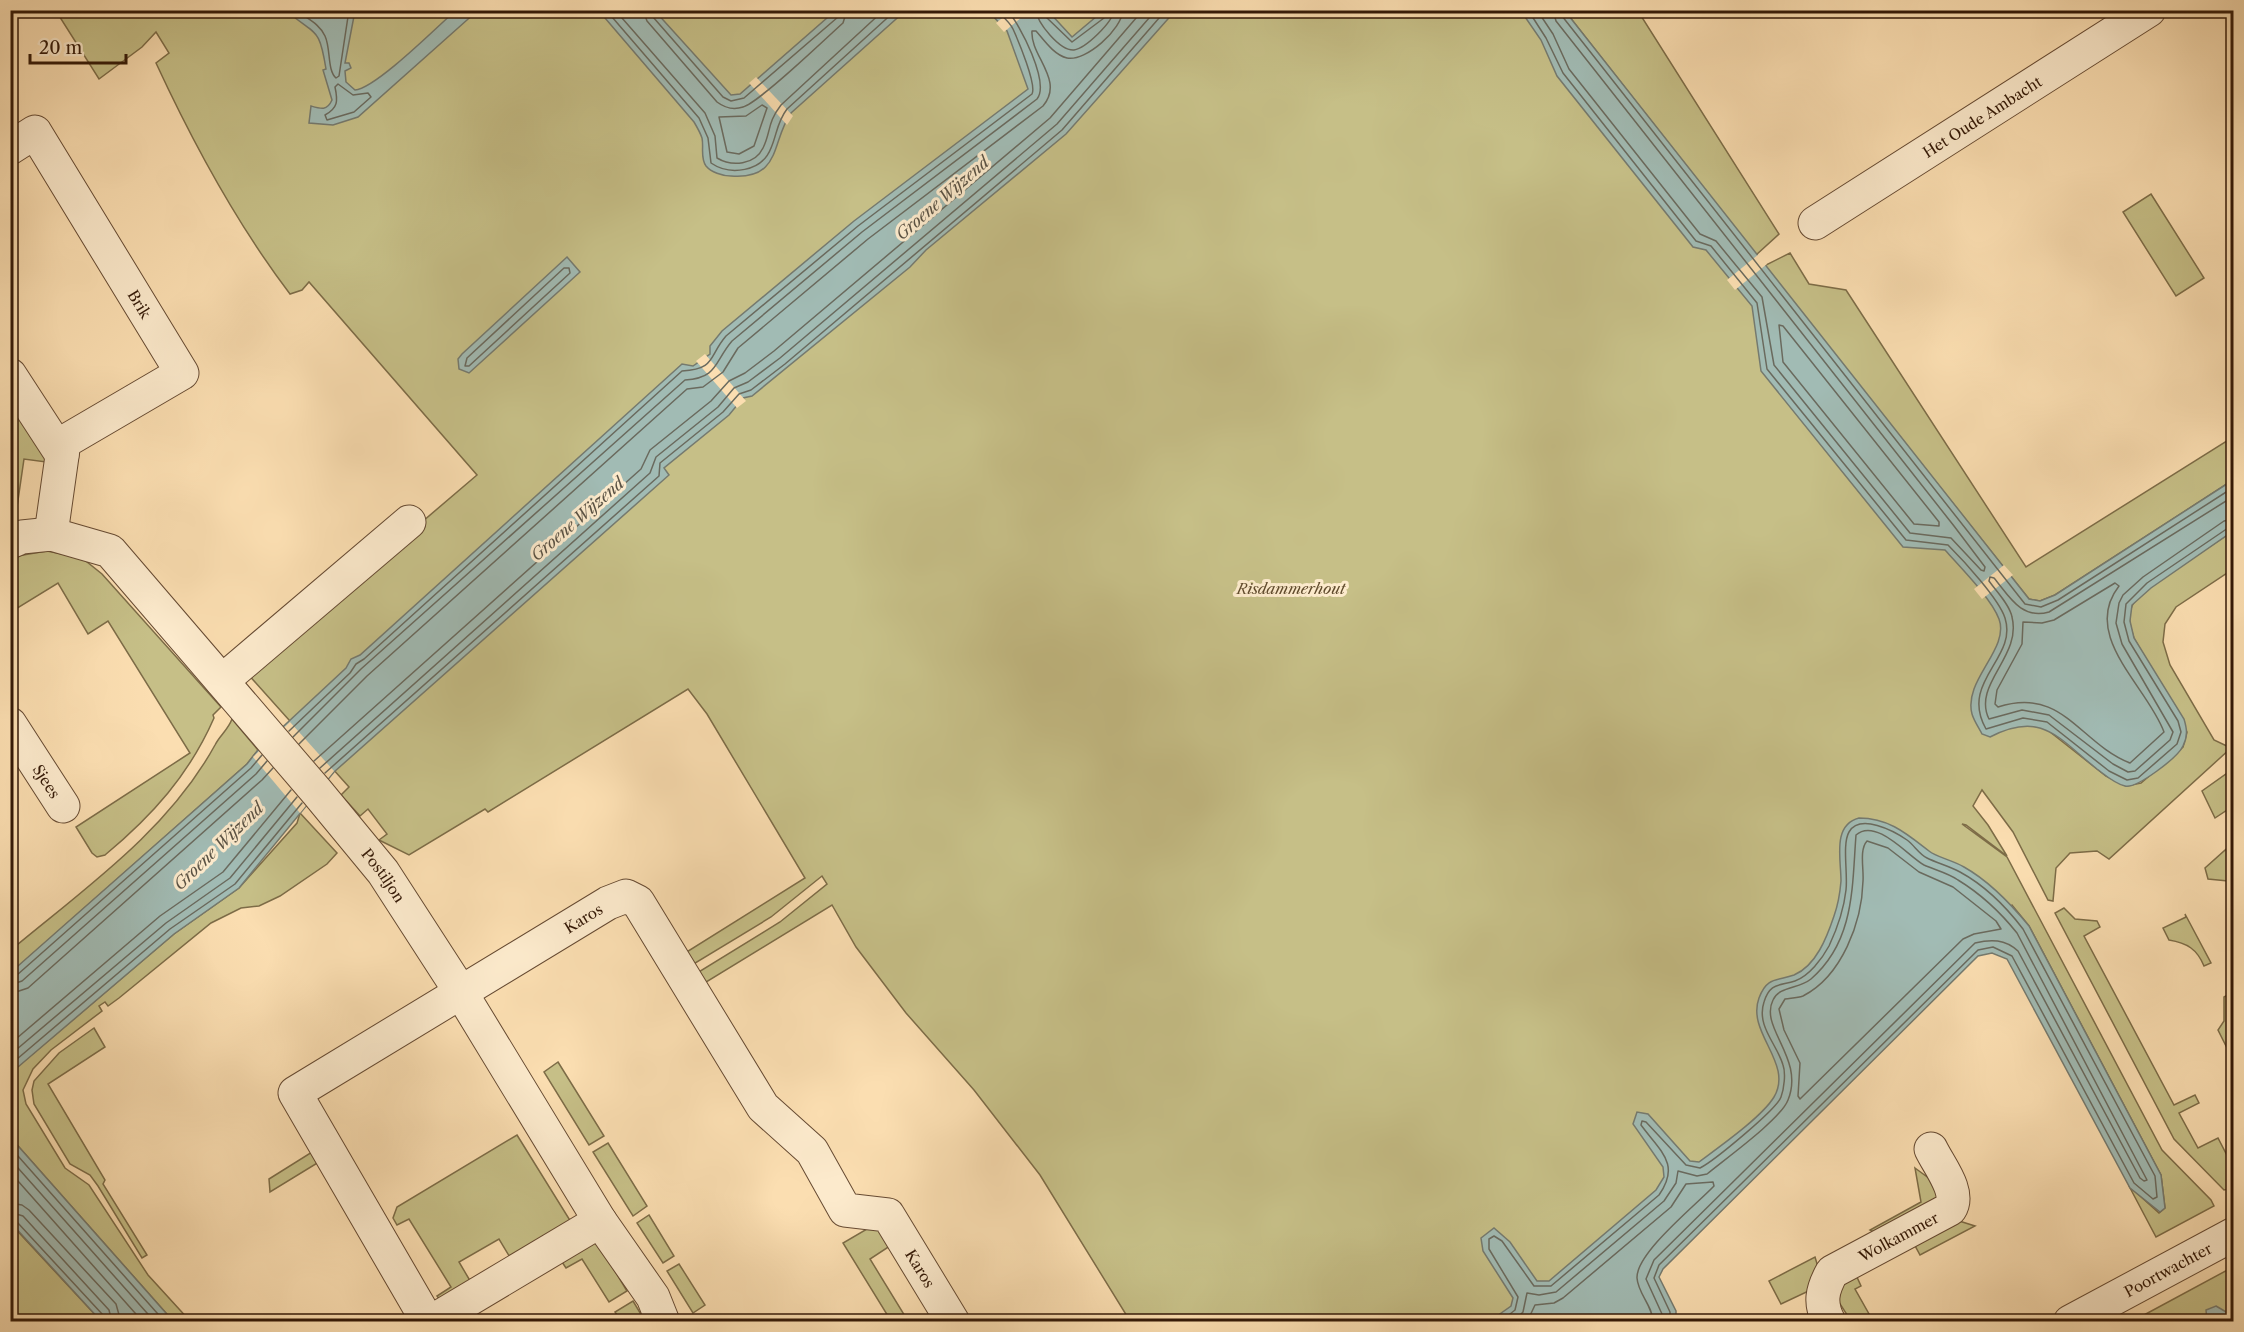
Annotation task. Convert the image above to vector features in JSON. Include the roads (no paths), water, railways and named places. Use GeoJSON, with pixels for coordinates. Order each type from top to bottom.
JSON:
{"type":"FeatureCollection","features":[{"type":"Feature","properties":{"kind":"street","name":"Het Oude Ambacht"},"geometry":{"type":"LineString","coordinates":[[1815,223],[2149,10]]}},
{"type":"Feature","properties":{"kind":"street","name":"Brik"},"geometry":{"type":"LineString","coordinates":[[10,148],[35,132],[182,373],[64,442],[51,534]]}},
{"type":"Feature","properties":{"kind":"street"},"geometry":{"type":"LineString","coordinates":[[10,375],[62,455]]}},
{"type":"Feature","properties":{"kind":"street"},"geometry":{"type":"LineString","coordinates":[[222,681],[409,522]]}},
{"type":"Feature","properties":{"kind":"street","name":"Postiljon"},"geometry":{"type":"LineString","coordinates":[[10,542],[22,537],[51,534],[110,551],[272,739],[382,872],[460,991],[600,1221],[652,1297],[663,1322]]}},
{"type":"Feature","properties":{"kind":"street","name":"Sjees"},"geometry":{"type":"LineString","coordinates":[[10,724],[63,806]]}},
{"type":"Feature","properties":{"kind":"street","name":"Karos"},"geometry":{"type":"LineString","coordinates":[[600,1221],[430,1322],[295,1093],[618,897],[633,898],[763,1107],[812,1151],[845,1210],[888,1215],[953,1322]]}},
{"type":"Feature","properties":{"kind":"street","name":"Wolkammer"},"geometry":{"type":"LineString","coordinates":[[1829,1322],[1824,1312],[1822,1297],[1832,1272],[1950,1209],[1953,1205],[1954,1193],[1930,1149]]}},
{"type":"Feature","properties":{"kind":"street","name":"Poortwachter"},"geometry":{"type":"LineString","coordinates":[[2070,1322],[2234,1234]]}},
{"type":"Feature","properties":{"kind":"water"},"geometry":{"type":"Polygon","coordinates":[[[287,11],[355,11],[345,63],[349,63],[351,68],[345,71],[346,82],[355,90],[364,87],[391,69],[455,11],[476,12],[358,117],[333,125],[309,123],[311,106],[323,108],[328,106],[332,100],[323,70],[326,69],[324,55],[315,33],[287,11]]]}},
{"type":"Feature","properties":{"kind":"water"},"geometry":{"type":"Polygon","coordinates":[[[599,11],[655,11],[731,95],[740,94],[835,11],[905,11],[791,113],[767,165],[759,172],[747,176],[731,176],[717,173],[706,166],[703,160],[702,138],[694,122],[599,11]]]}},
{"type":"Feature","properties":{"kind":"water","name":"Groene Wijzend"},"geometry":{"type":"Polygon","coordinates":[[[988,11],[1048,11],[1072,37],[1103,11],[1175,11],[1066,134],[926,250],[910,267],[752,396],[743,398],[729,415],[664,468],[669,475],[334,772],[239,888],[174,934],[11,1073],[10,973],[247,764],[258,750],[346,668],[351,659],[360,655],[682,364],[693,366],[710,354],[710,346],[722,331],[854,221],[1028,89],[1007,31],[988,11]]]}},
{"type":"Feature","properties":{"kind":"water"},"geometry":{"type":"Polygon","coordinates":[[[1521,11],[1565,11],[2029,599],[2040,601],[2055,595],[2233,480],[2233,531],[2151,588],[2132,605],[2130,621],[2134,638],[2184,719],[2186,726],[2183,746],[2166,764],[2138,783],[2125,786],[2110,779],[2060,738],[2048,731],[2023,726],[2008,729],[1990,737],[1982,734],[1972,714],[1971,701],[1979,677],[1998,642],[2001,630],[1995,611],[1975,583],[1945,550],[1903,547],[1761,371],[1752,306],[1706,250],[1693,247],[1557,76],[1541,40],[1521,11]]]}},
{"type":"Feature","properties":{"kind":"water"},"geometry":{"type":"Polygon","coordinates":[[[567,257],[580,272],[469,373],[459,369],[458,359],[462,354],[567,257]]]}},
{"type":"Feature","properties":{"kind":"water"},"geometry":{"type":"Polygon","coordinates":[[[1859,818],[1889,824],[1932,853],[1973,873],[2015,909],[2029,926],[2161,1175],[2165,1208],[2160,1212],[2130,1188],[2007,959],[1992,953],[1978,956],[1663,1269],[1659,1277],[1676,1311],[1676,1321],[1490,1321],[1511,1306],[1513,1298],[1483,1251],[1481,1238],[1494,1228],[1510,1242],[1537,1281],[1549,1281],[1656,1190],[1664,1177],[1663,1167],[1633,1124],[1637,1112],[1648,1114],[1690,1161],[1699,1162],[1750,1122],[1774,1097],[1779,1084],[1778,1072],[1759,1023],[1757,1011],[1759,998],[1769,983],[1802,971],[1820,950],[1839,899],[1841,835],[1850,822],[1859,818]]]}},
{"type":"Feature","properties":{"kind":"water"},"geometry":{"type":"Polygon","coordinates":[[[11,1138],[173,1321],[101,1321],[11,1223],[11,1138]]]}},
{"type":"Feature","properties":{"kind":"water"},"geometry":{"type":"Polygon","coordinates":[[[2216,1306],[2233,1316],[2233,1321],[2207,1321],[2206,1310],[2216,1306]]]}},
{"type":"Feature","properties":{"kind":"park label","name":"Risdammerhout"},"geometry":{"type":"Point","coordinates":[1291,588]}}]}
